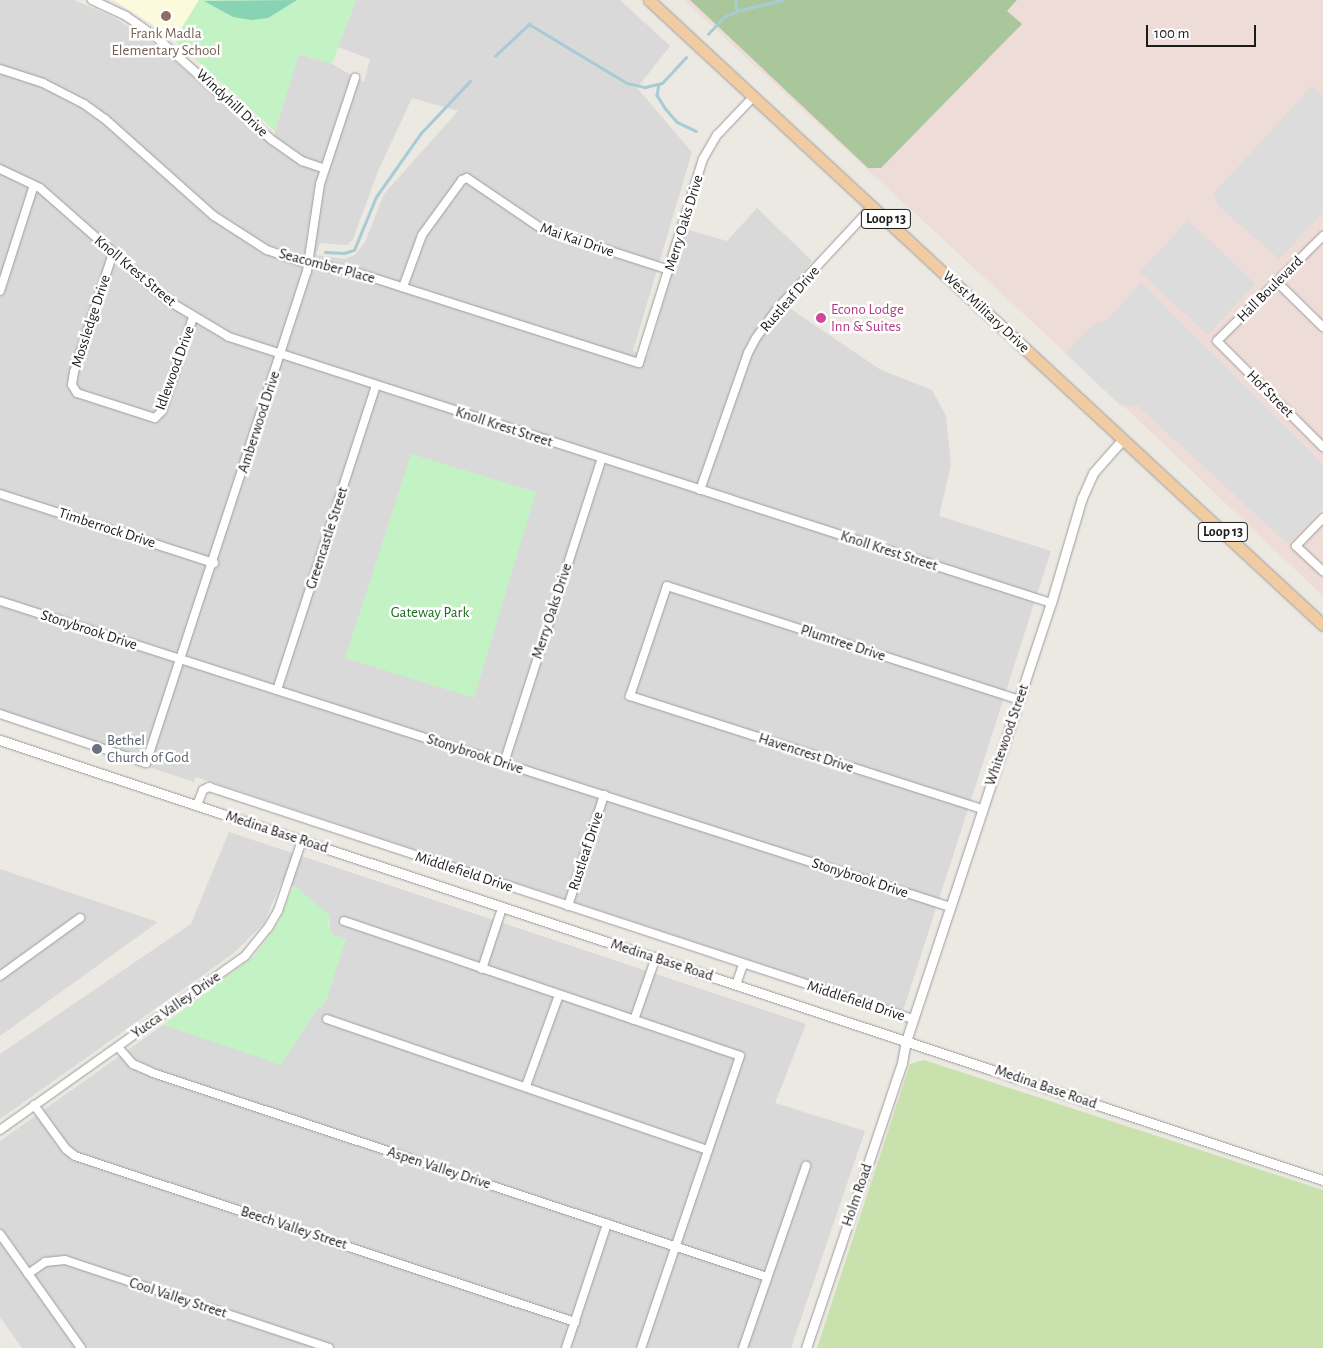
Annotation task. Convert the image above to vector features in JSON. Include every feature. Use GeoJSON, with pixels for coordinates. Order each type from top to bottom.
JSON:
{"type":"FeatureCollection","features":[{"type":"Feature","properties":{"kind":"main road","name":"West Military Drive"},"geometry":{"type":"LineString","coordinates":[[649,0],[1323,625]]}},
{"type":"Feature","properties":{"kind":"street","name":"Windyhill Drive"},"geometry":{"type":"LineString","coordinates":[[92,0],[126,16],[156,37],[272,140],[302,161],[325,170]]}},
{"type":"Feature","properties":{"kind":"street","name":"Seacomber Place"},"geometry":{"type":"LineString","coordinates":[[0,69],[43,83],[84,104],[228,226],[268,250],[309,264],[351,271],[404,287],[639,363]]}},
{"type":"Feature","properties":{"kind":"street","name":"Amberwood Drive"},"geometry":{"type":"LineString","coordinates":[[0,714],[146,763],[214,563],[309,264],[316,201],[355,78]]}},
{"type":"Feature","properties":{"kind":"street","name":"Merry Oaks Drive"},"geometry":{"type":"LineString","coordinates":[[639,363],[670,270],[702,159],[717,135],[753,97]]}},
{"type":"Feature","properties":{"kind":"street","name":"Knoll Krest Street"},"geometry":{"type":"LineString","coordinates":[[0,169],[34,185],[154,290],[193,317],[229,336],[280,355],[1051,603]]}},
{"type":"Feature","properties":{"kind":"street","name":"Mai Kai Drive"},"geometry":{"type":"LineString","coordinates":[[404,287],[422,235],[462,180],[467,178],[542,229],[670,270]]}},
{"type":"Feature","properties":{"kind":"street"},"geometry":{"type":"LineString","coordinates":[[0,291],[4,265],[34,185]]}},
{"type":"Feature","properties":{"kind":"street","name":"Rustleaf Drive"},"geometry":{"type":"LineString","coordinates":[[700,490],[748,353],[756,338],[777,309],[872,207]]}},
{"type":"Feature","properties":{"kind":"street","name":"Hall Boulevard"},"geometry":{"type":"LineString","coordinates":[[1217,341],[1323,236]]}},
{"type":"Feature","properties":{"kind":"street","name":"Mossledge Drive"},"geometry":{"type":"LineString","coordinates":[[113,253],[74,372],[74,390],[82,396],[155,418]]}},
{"type":"Feature","properties":{"kind":"street"},"geometry":{"type":"LineString","coordinates":[[1278,282],[1323,327]]}},
{"type":"Feature","properties":{"kind":"street","name":"Idlewood Drive"},"geometry":{"type":"LineString","coordinates":[[155,418],[162,410],[193,317]]}},
{"type":"Feature","properties":{"kind":"street","name":"Hof Street"},"geometry":{"type":"LineString","coordinates":[[1217,341],[1323,447]]}},
{"type":"Feature","properties":{"kind":"street","name":"Greencastle Street"},"geometry":{"type":"LineString","coordinates":[[278,690],[376,385]]}},
{"type":"Feature","properties":{"kind":"street","name":"Whitewood Street"},"geometry":{"type":"LineString","coordinates":[[906,1041],[1051,603],[1086,488],[1104,458],[1123,438]]}},
{"type":"Feature","properties":{"kind":"street","name":"Merry Oaks Drive"},"geometry":{"type":"LineString","coordinates":[[504,763],[602,458]]}},
{"type":"Feature","properties":{"kind":"street","name":"Timberrock Drive"},"geometry":{"type":"LineString","coordinates":[[0,494],[214,563]]}},
{"type":"Feature","properties":{"kind":"street"},"geometry":{"type":"LineString","coordinates":[[1323,518],[1296,546],[1323,571]]}},
{"type":"Feature","properties":{"kind":"street","name":"Plumtree Drive"},"geometry":{"type":"LineString","coordinates":[[630,696],[667,586],[1019,700]]}},
{"type":"Feature","properties":{"kind":"street","name":"Stonybrook Drive"},"geometry":{"type":"LineString","coordinates":[[0,601],[950,907]]}},
{"type":"Feature","properties":{"kind":"street","name":"Havencrest Drive"},"geometry":{"type":"LineString","coordinates":[[630,696],[982,809]]}},
{"type":"Feature","properties":{"kind":"street","name":"Medina Base Road"},"geometry":{"type":"LineString","coordinates":[[0,740],[1323,1180]]}},
{"type":"Feature","properties":{"kind":"street","name":"Middlefield Drive"},"geometry":{"type":"LineString","coordinates":[[197,805],[203,790],[209,787],[913,1019]]}},
{"type":"Feature","properties":{"kind":"street","name":"Rustleaf Drive"},"geometry":{"type":"LineString","coordinates":[[568,906],[604,795]]}},
{"type":"Feature","properties":{"kind":"street","name":"Yucca Valley Drive"},"geometry":{"type":"LineString","coordinates":[[0,1130],[245,956],[256,944],[278,911],[302,840]]}},
{"type":"Feature","properties":{"kind":"street"},"geometry":{"type":"LineString","coordinates":[[482,969],[502,908]]}},
{"type":"Feature","properties":{"kind":"street"},"geometry":{"type":"LineString","coordinates":[[0,976],[80,918]]}},
{"type":"Feature","properties":{"kind":"street"},"geometry":{"type":"LineString","coordinates":[[344,920],[482,969],[740,1056],[641,1348]]}},
{"type":"Feature","properties":{"kind":"street"},"geometry":{"type":"LineString","coordinates":[[634,1020],[656,957]]}},
{"type":"Feature","properties":{"kind":"street"},"geometry":{"type":"LineString","coordinates":[[736,985],[742,964]]}},
{"type":"Feature","properties":{"kind":"street"},"geometry":{"type":"LineString","coordinates":[[526,1086],[559,995]]}},
{"type":"Feature","properties":{"kind":"street"},"geometry":{"type":"LineString","coordinates":[[327,1019],[708,1150]]}},
{"type":"Feature","properties":{"kind":"street","name":"Holm Road"},"geometry":{"type":"LineString","coordinates":[[806,1348],[902,1063],[906,1041]]}},
{"type":"Feature","properties":{"kind":"street","name":"Aspen Valley Drive"},"geometry":{"type":"LineString","coordinates":[[118,1047],[133,1064],[153,1073],[767,1277]]}},
{"type":"Feature","properties":{"kind":"street","name":"Beech Valley Street"},"geometry":{"type":"LineString","coordinates":[[34,1105],[66,1149],[75,1156],[575,1322]]}},
{"type":"Feature","properties":{"kind":"street"},"geometry":{"type":"LineString","coordinates":[[743,1348],[806,1166]]}},
{"type":"Feature","properties":{"kind":"street"},"geometry":{"type":"LineString","coordinates":[[566,1348],[607,1224]]}},
{"type":"Feature","properties":{"kind":"street"},"geometry":{"type":"LineString","coordinates":[[0,1234],[81,1348]]}},
{"type":"Feature","properties":{"kind":"street","name":"Cool Valley Street"},"geometry":{"type":"LineString","coordinates":[[28,1274],[46,1262],[65,1260],[329,1348]]}},
{"type":"Feature","properties":{"kind":"shaded area"},"geometry":{"type":"Polygon","coordinates":[[[0,0],[74,0],[113,17],[156,45],[274,147],[275,131],[299,54],[332,64],[364,82],[370,59],[338,47],[356,0],[620,0],[670,46],[637,88],[692,152],[633,351],[647,357],[685,229],[727,241],[757,208],[812,261],[779,301],[881,370],[932,390],[946,416],[951,465],[939,516],[1051,551],[903,1011],[196,777],[194,782],[0,718],[0,0]],[[412,98],[378,171],[353,239],[348,245],[320,243],[316,255],[345,259],[355,255],[365,242],[384,194],[458,111],[412,98]]]}},
{"type":"Feature","properties":{"kind":"shaded area","name":"Frank Madla Elementary School"},"geometry":{"type":"Polygon","coordinates":[[[113,0],[199,0],[175,39],[113,0]]]}},
{"type":"Feature","properties":{"kind":"shaded area"},"geometry":{"type":"Polygon","coordinates":[[[684,0],[1323,0],[1323,596],[1130,412],[684,0]]]}},
{"type":"Feature","properties":{"kind":"shaded area"},"geometry":{"type":"Polygon","coordinates":[[[1312,86],[1323,96],[1323,208],[1321,215],[1279,259],[1221,208],[1213,194],[1312,86]]]}},
{"type":"Feature","properties":{"kind":"shaded area"},"geometry":{"type":"Polygon","coordinates":[[[1188,220],[1255,284],[1208,335],[1140,272],[1188,220]]]}},
{"type":"Feature","properties":{"kind":"shaded area"},"geometry":{"type":"Polygon","coordinates":[[[1141,283],[1323,465],[1323,507],[1288,544],[1138,406],[1120,405],[1065,353],[1093,324],[1107,320],[1141,283]]]}},
{"type":"Feature","properties":{"kind":"shaded area"},"geometry":{"type":"Polygon","coordinates":[[[229,832],[806,1024],[775,1103],[865,1131],[791,1348],[22,1348],[0,1317],[0,1141],[163,1025],[281,1064],[317,1009],[346,939],[333,935],[330,930],[329,916],[294,886],[282,881],[264,923],[234,953],[0,1119],[0,1054],[191,924],[229,832]]]}},
{"type":"Feature","properties":{"kind":"shaded area"},"geometry":{"type":"Polygon","coordinates":[[[0,869],[158,922],[0,1036],[0,869]]]}},
{"type":"Feature","properties":{"kind":"green space"},"geometry":{"type":"Polygon","coordinates":[[[199,0],[356,0],[332,64],[299,54],[275,131],[176,42],[175,39],[199,0]]]}},
{"type":"Feature","properties":{"kind":"green space"},"geometry":{"type":"Polygon","coordinates":[[[297,0],[268,18],[251,20],[233,17],[204,1],[297,0]]]}},
{"type":"Feature","properties":{"kind":"green space"},"geometry":{"type":"Polygon","coordinates":[[[690,0],[1017,0],[1007,11],[1022,24],[881,168],[868,168],[690,0]]]}},
{"type":"Feature","properties":{"kind":"green space","name":"Gateway Park"},"geometry":{"type":"Polygon","coordinates":[[[411,454],[536,492],[474,698],[345,658],[411,454]]]}},
{"type":"Feature","properties":{"kind":"green space"},"geometry":{"type":"Polygon","coordinates":[[[294,885],[330,916],[328,924],[333,935],[346,939],[325,1004],[317,1009],[281,1065],[163,1025],[255,955],[278,924],[294,885]]]}},
{"type":"Feature","properties":{"kind":"green space"},"geometry":{"type":"Polygon","coordinates":[[[924,1060],[1323,1190],[1323,1348],[817,1348],[910,1064],[924,1060]]]}},
{"type":"Feature","properties":{"kind":"waterway"},"geometry":{"type":"LineString","coordinates":[[736,0],[737,11],[782,0]]}},
{"type":"Feature","properties":{"kind":"waterway"},"geometry":{"type":"LineString","coordinates":[[708,34],[724,17],[737,11]]}},
{"type":"Feature","properties":{"kind":"waterway"},"geometry":{"type":"LineString","coordinates":[[495,56],[529,24],[627,83],[645,87],[662,83],[686,57]]}},
{"type":"Feature","properties":{"kind":"waterway"},"geometry":{"type":"LineString","coordinates":[[325,252],[344,253],[354,250],[376,197],[421,133],[470,81]]}},
{"type":"Feature","properties":{"kind":"waterway"},"geometry":{"type":"LineString","coordinates":[[659,84],[657,95],[665,108],[677,122],[696,131]]}},
{"type":"Feature","properties":{"kind":"place","name":"Frank Madla Elementary School"},"geometry":{"type":"Point","coordinates":[166,16]}},
{"type":"Feature","properties":{"kind":"place","name":"Econo Lodge Inn & Suites"},"geometry":{"type":"Point","coordinates":[821,318]}},
{"type":"Feature","properties":{"kind":"place","name":"Bethel Church of God"},"geometry":{"type":"Point","coordinates":[97,749]}}]}
